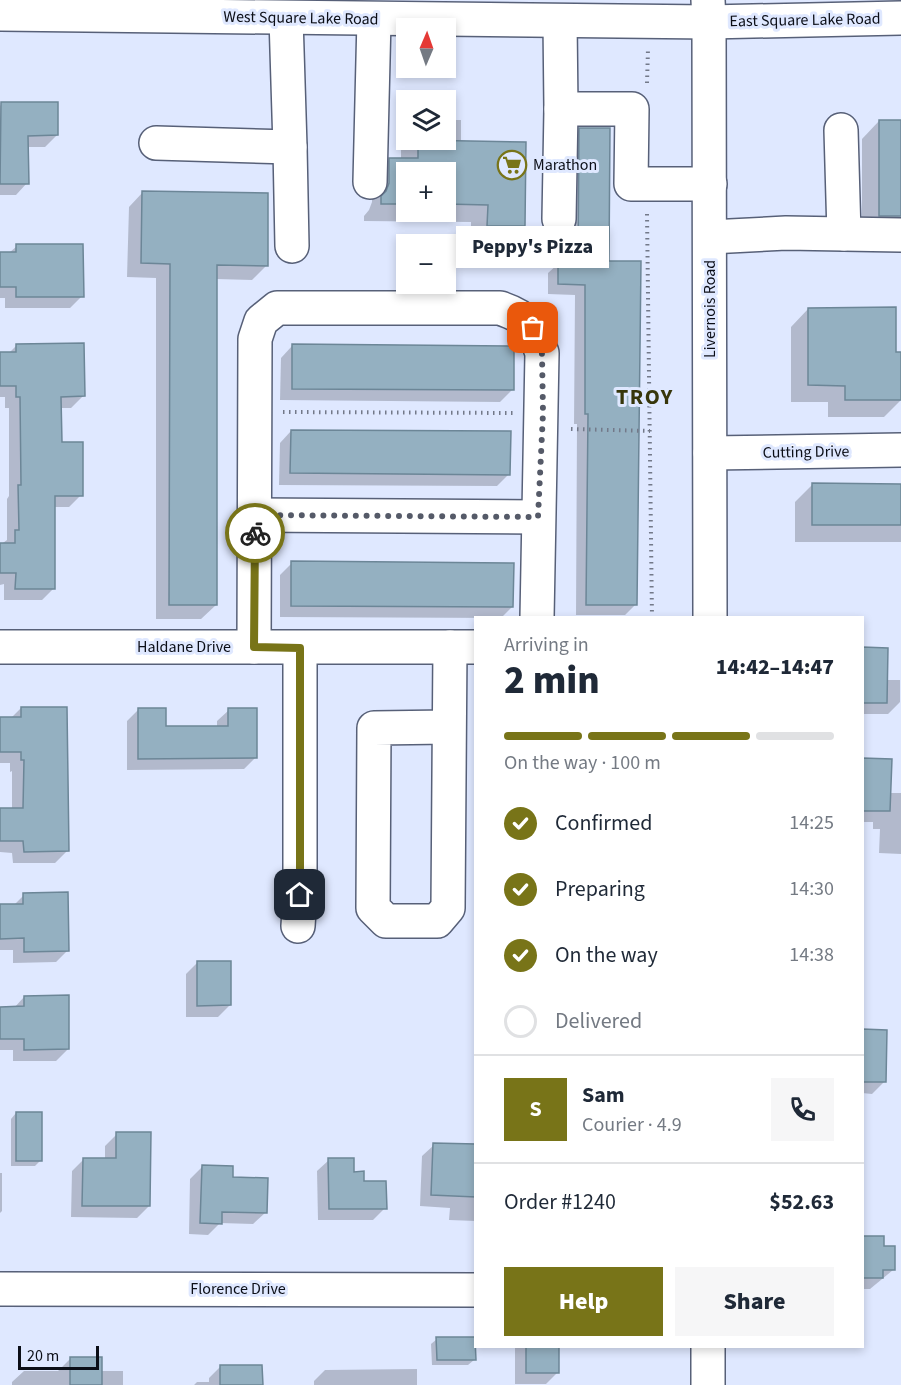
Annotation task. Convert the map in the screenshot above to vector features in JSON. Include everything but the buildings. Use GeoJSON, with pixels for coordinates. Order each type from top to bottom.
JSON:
{"type":"FeatureCollection","features":[{"type":"Feature","properties":{"kind":"main road"},"geometry":{"type":"LineString","coordinates":[[0,0],[0,14]]}},
{"type":"Feature","properties":{"kind":"main road","name":"West Square Lake Road"},"geometry":{"type":"LineString","coordinates":[[0,14],[560,21],[709,11]]}},
{"type":"Feature","properties":{"kind":"main road","name":"East Square Lake Road"},"geometry":{"type":"LineString","coordinates":[[709,11],[901,18]]}},
{"type":"Feature","properties":{"kind":"main road","name":"Livernois Road"},"geometry":{"type":"LineString","coordinates":[[709,11],[710,616]]}},
{"type":"Feature","properties":{"kind":"main road"},"geometry":{"type":"LineString","coordinates":[[286,18],[292,246]]}},
{"type":"Feature","properties":{"kind":"main road"},"geometry":{"type":"LineString","coordinates":[[370,182],[374,19]]}},
{"type":"Feature","properties":{"kind":"main road"},"geometry":{"type":"LineString","coordinates":[[559,219],[560,21]]}},
{"type":"Feature","properties":{"kind":"main road"},"geometry":{"type":"LineString","coordinates":[[561,109],[632,109],[631,184],[710,184]]}},
{"type":"Feature","properties":{"kind":"main road"},"geometry":{"type":"LineString","coordinates":[[841,130],[844,234]]}},
{"type":"Feature","properties":{"kind":"main road"},"geometry":{"type":"LineString","coordinates":[[156,143],[290,147]]}},
{"type":"Feature","properties":{"kind":"main road"},"geometry":{"type":"LineString","coordinates":[[710,237],[786,233],[901,235]]}},
{"type":"Feature","properties":{"kind":"main road"},"geometry":{"type":"LineString","coordinates":[[254,647],[255,339],[261,321],[276,308],[500,308],[518,314],[533,328],[542,354],[543,413],[538,517],[537,616]]}},
{"type":"Feature","properties":{"kind":"main road","name":"Cutting Drive"},"geometry":{"type":"LineString","coordinates":[[710,453],[901,450]]}},
{"type":"Feature","properties":{"kind":"main road"},"geometry":{"type":"LineString","coordinates":[[255,515],[538,517]]}},
{"type":"Feature","properties":{"kind":"main road","name":"Haldane Drive"},"geometry":{"type":"LineString","coordinates":[[0,647],[463,647]]}},
{"type":"Feature","properties":{"kind":"main road"},"geometry":{"type":"LineString","coordinates":[[448,727],[374,728],[373,908],[386,921],[437,921],[448,908],[448,727],[463,647]]}},
{"type":"Feature","properties":{"kind":"main road"},"geometry":{"type":"LineString","coordinates":[[298,926],[300,648]]}},
{"type":"Feature","properties":{"kind":"main road","name":"Florence Drive"},"geometry":{"type":"LineString","coordinates":[[0,1289],[474,1290]]}},
{"type":"Feature","properties":{"kind":"main road"},"geometry":{"type":"LineString","coordinates":[[708,1348],[708,1385]]}},
{"type":"Feature","properties":{"kind":"path"},"geometry":{"type":"LineString","coordinates":[[647,88],[648,57]]}},
{"type":"Feature","properties":{"kind":"path"},"geometry":{"type":"LineString","coordinates":[[647,184],[652,616]]}},
{"type":"Feature","properties":{"kind":"path"},"geometry":{"type":"LineString","coordinates":[[283,412],[522,413]]}},
{"type":"Feature","properties":{"kind":"path"},"geometry":{"type":"LineString","coordinates":[[570,429],[650,431]]}},
{"type":"Feature","properties":{"kind":"way so far"},"geometry":{"type":"LineString","coordinates":[[255,533],[255,515],[538,517],[543,413],[542,354],[533,328]]}},
{"type":"Feature","properties":{"kind":"place","name":"Marathon"},"geometry":{"type":"Point","coordinates":[512,165]}},
{"type":"Feature","properties":{"kind":"place","name":"Peppy's Pizza"},"geometry":{"type":"Point","coordinates":[533,328]}},
{"type":"Feature","properties":{"kind":"district","name":"TROY"},"geometry":{"type":"Point","coordinates":[645,397]}},
{"type":"Feature","properties":{"kind":"route"},"geometry":{"type":"LineString","coordinates":[[255,533],[254,647],[300,648],[300,895]]}}]}
